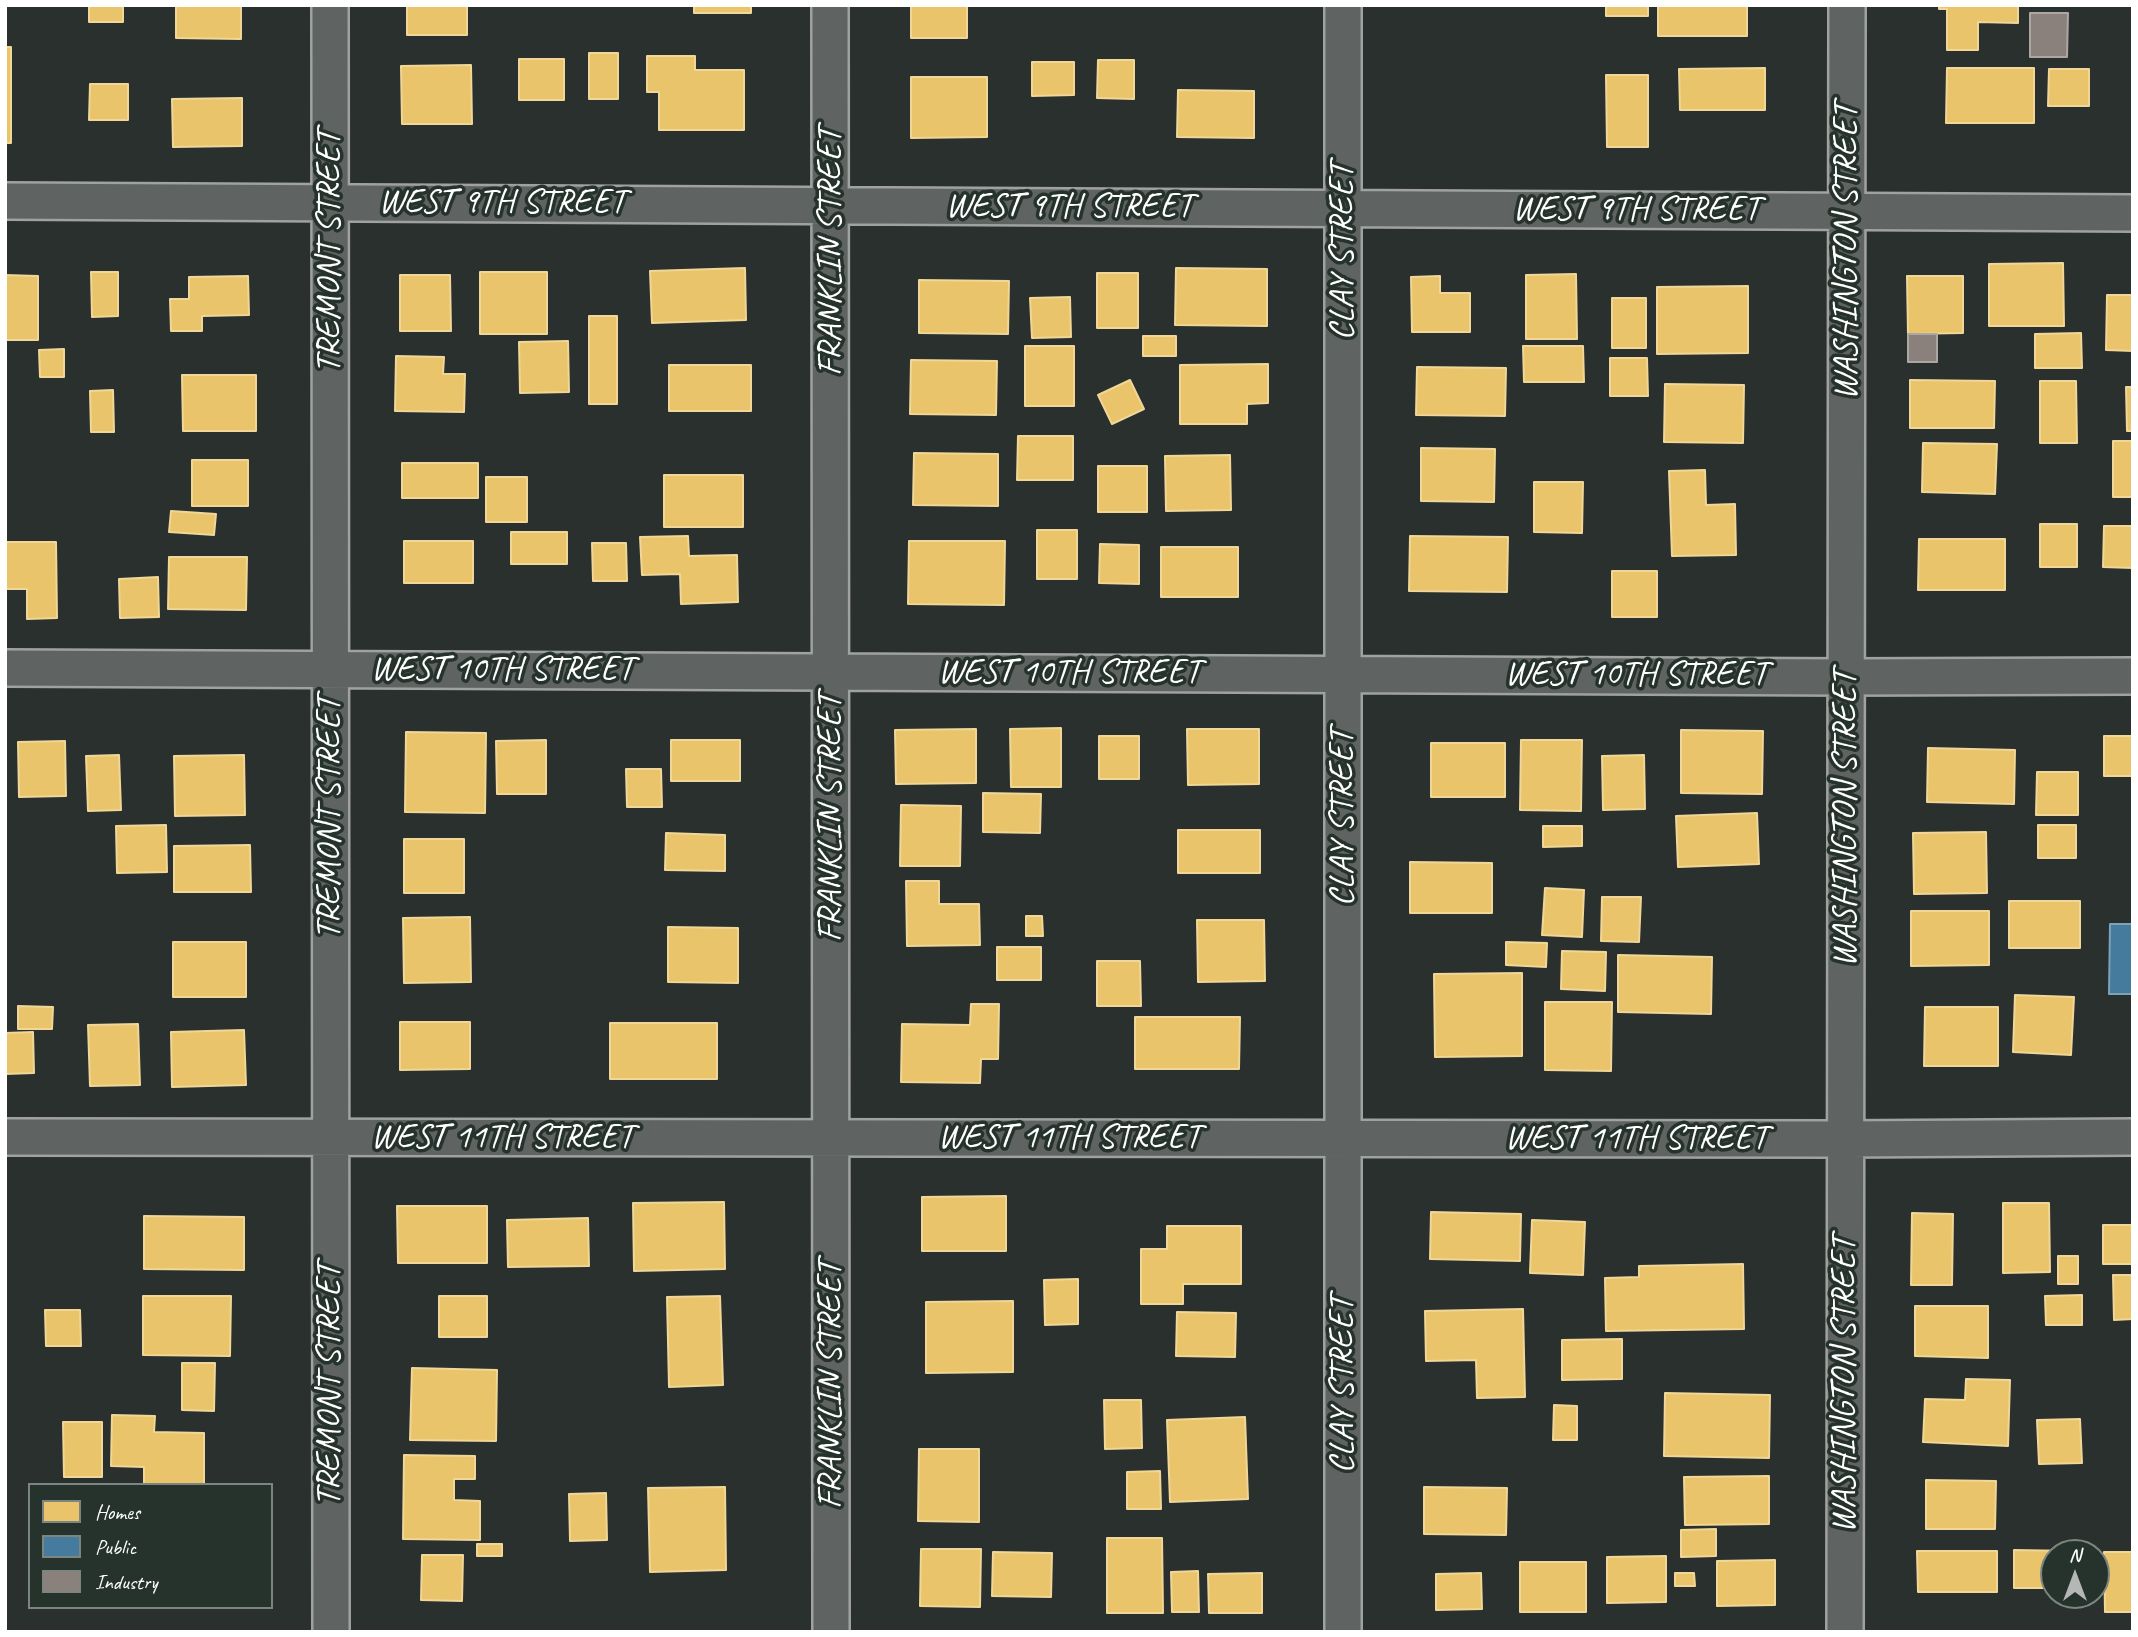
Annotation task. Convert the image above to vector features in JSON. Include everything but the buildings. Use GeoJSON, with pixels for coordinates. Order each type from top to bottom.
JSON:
{"type":"FeatureCollection","features":[{"type":"Feature","properties":{"kind":"street","name":"TREMONT STREET"},"geometry":{"type":"LineString","coordinates":[[330,5],[331,1632]]}},
{"type":"Feature","properties":{"kind":"street","name":"FRANKLIN STREET"},"geometry":{"type":"LineString","coordinates":[[830,5],[831,1632]]}},
{"type":"Feature","properties":{"kind":"street","name":"CLAY STREET"},"geometry":{"type":"LineString","coordinates":[[1343,5],[1343,1632]]}},
{"type":"Feature","properties":{"kind":"street","name":"WASHINGTON STREET"},"geometry":{"type":"LineString","coordinates":[[1845,1632],[1847,5]]}},
{"type":"Feature","properties":{"kind":"street","name":"WEST 9TH STREET"},"geometry":{"type":"LineString","coordinates":[[5,201],[2133,212]]}},
{"type":"Feature","properties":{"kind":"street","name":"WEST 10TH STREET"},"geometry":{"type":"LineString","coordinates":[[5,668],[2133,676]]}},
{"type":"Feature","properties":{"kind":"street","name":"WEST 11TH STREET"},"geometry":{"type":"LineString","coordinates":[[5,1137],[2133,1137]]}}]}
